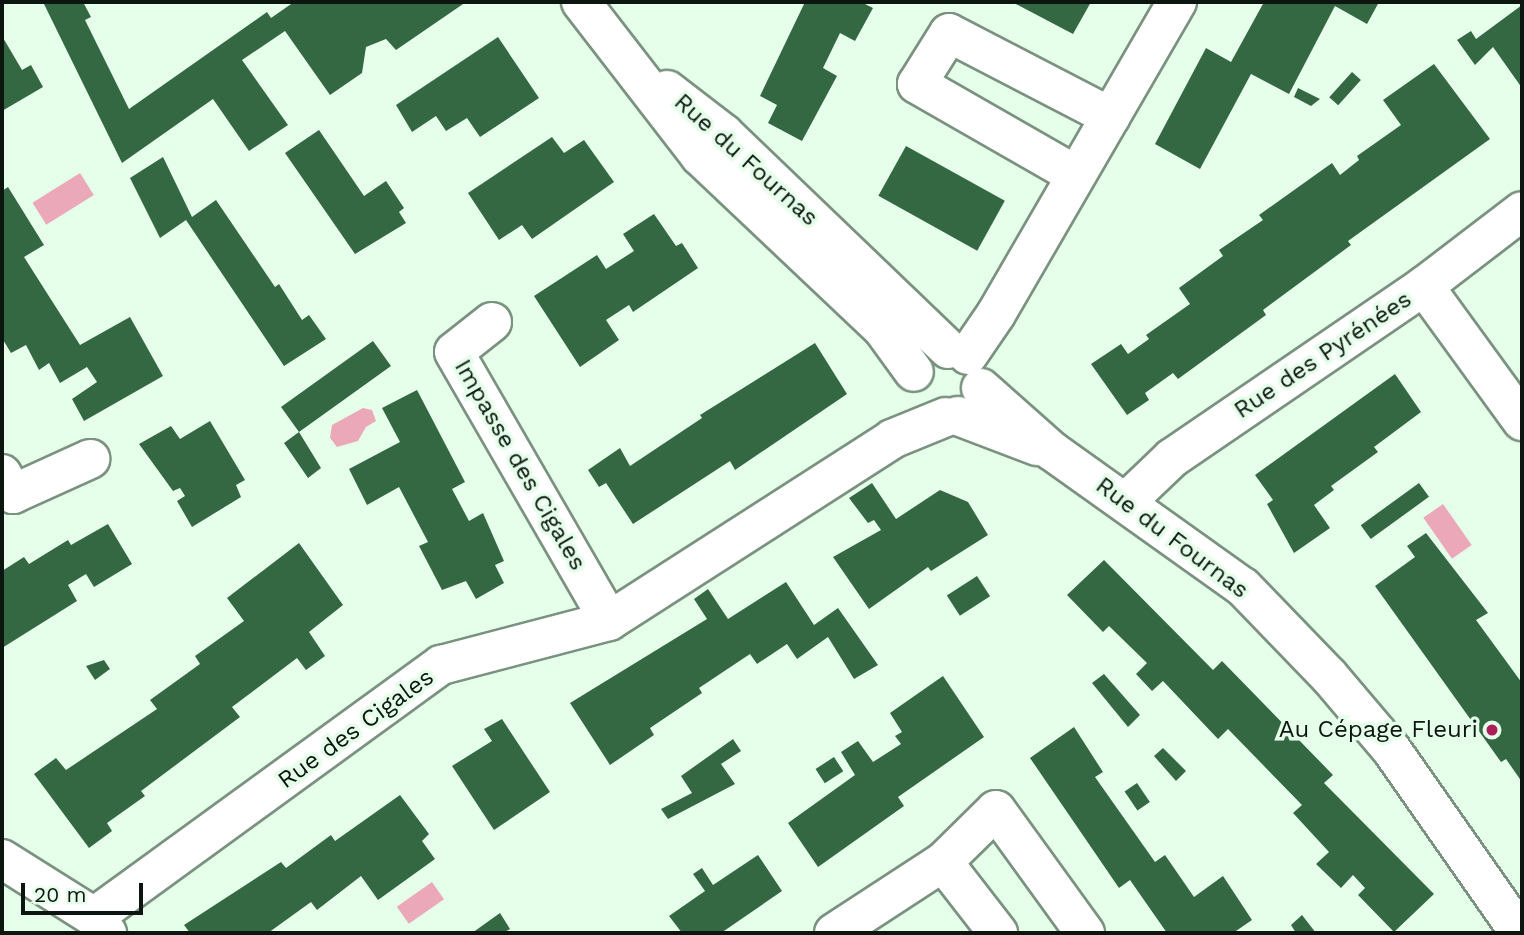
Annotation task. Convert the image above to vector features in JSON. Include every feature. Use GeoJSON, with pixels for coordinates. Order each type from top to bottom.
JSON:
{"type":"FeatureCollection","features":[{"type":"Feature","properties":{"kind":"street","name":"Rue du Fournas"},"geometry":{"type":"LineString","coordinates":[[581,2],[631,62],[700,156],[883,328],[913,381],[925,409],[960,385]]}},
{"type":"Feature","properties":{"kind":"street"},"geometry":{"type":"LineString","coordinates":[[892,439],[913,381],[927,355],[960,385],[1074,174],[1111,117],[1177,2]]}},
{"type":"Feature","properties":{"kind":"street"},"geometry":{"type":"LineString","coordinates":[[1074,174],[917,84],[949,33],[1111,117]]}},
{"type":"Feature","properties":{"kind":"street","name":"Rue du Fournas"},"geometry":{"type":"LineString","coordinates":[[631,62],[723,134],[960,385],[1243,587],[1329,676],[1391,750],[1520,932]]}},
{"type":"Feature","properties":{"kind":"street","name":"Rue des Pyrénées"},"geometry":{"type":"LineString","coordinates":[[1126,502],[1172,458],[1424,286],[1522,211]]}},
{"type":"Feature","properties":{"kind":"street"},"geometry":{"type":"LineString","coordinates":[[1424,286],[1522,421]]}},
{"type":"Feature","properties":{"kind":"street","name":"Impasse des Cigales"},"geometry":{"type":"LineString","coordinates":[[492,322],[454,352],[609,621]]}},
{"type":"Feature","properties":{"kind":"street","name":"Rue des Cigales"},"geometry":{"type":"LineString","coordinates":[[101,925],[441,666],[609,621],[892,439],[960,385]]}},
{"type":"Feature","properties":{"kind":"street"},"geometry":{"type":"LineString","coordinates":[[2,474],[13,494],[90,459]]}},
{"type":"Feature","properties":{"kind":"street"},"geometry":{"type":"LineString","coordinates":[[834,933],[943,862],[996,810],[1085,933]]}},
{"type":"Feature","properties":{"kind":"street"},"geometry":{"type":"LineString","coordinates":[[2,859],[101,925]]}},
{"type":"Feature","properties":{"kind":"street"},"geometry":{"type":"LineString","coordinates":[[943,862],[998,933]]}},
{"type":"Feature","properties":{"kind":"shaded area"},"geometry":{"type":"Polygon","coordinates":[[[80,173],[94,195],[46,225],[33,203],[80,173]]]}},
{"type":"Feature","properties":{"kind":"shaded area"},"geometry":{"type":"Polygon","coordinates":[[[363,408],[372,410],[376,421],[366,427],[358,441],[337,447],[330,438],[332,425],[363,408]]]}},
{"type":"Feature","properties":{"kind":"shaded area"},"geometry":{"type":"Polygon","coordinates":[[[1443,504],[1472,545],[1452,559],[1423,518],[1443,504]]]}},
{"type":"Feature","properties":{"kind":"shaded area"},"geometry":{"type":"Polygon","coordinates":[[[432,882],[444,899],[409,924],[397,907],[432,882]]]}},
{"type":"Feature","properties":{"kind":"building"},"geometry":{"type":"Polygon","coordinates":[[[43,2],[83,2],[91,17],[85,20],[129,109],[267,12],[271,18],[294,2],[466,2],[396,50],[386,39],[366,47],[362,73],[330,95],[285,31],[242,60],[288,125],[249,151],[213,99],[122,163],[43,2]]]}},
{"type":"Feature","properties":{"kind":"building"},"geometry":{"type":"Polygon","coordinates":[[[805,2],[861,2],[873,8],[855,41],[840,33],[823,68],[837,76],[802,141],[768,123],[777,105],[760,96],[805,2]]]}},
{"type":"Feature","properties":{"kind":"building"},"geometry":{"type":"Polygon","coordinates":[[[1012,2],[1091,2],[1073,34],[1012,2]]]}},
{"type":"Feature","properties":{"kind":"building"},"geometry":{"type":"Polygon","coordinates":[[[1264,2],[1379,2],[1367,24],[1335,6],[1289,94],[1251,74],[1200,169],[1155,144],[1206,48],[1231,62],[1264,2]]]}},
{"type":"Feature","properties":{"kind":"building"},"geometry":{"type":"Polygon","coordinates":[[[1522,5],[1522,88],[1493,47],[1475,65],[1457,40],[1471,31],[1476,39],[1522,5]]]}},
{"type":"Feature","properties":{"kind":"building"},"geometry":{"type":"Polygon","coordinates":[[[2,36],[22,70],[31,65],[43,87],[2,111],[2,36]]]}},
{"type":"Feature","properties":{"kind":"building"},"geometry":{"type":"Polygon","coordinates":[[[498,37],[539,98],[480,137],[467,118],[446,131],[436,116],[412,132],[396,105],[498,37]]]}},
{"type":"Feature","properties":{"kind":"building"},"geometry":{"type":"Polygon","coordinates":[[[1434,64],[1490,139],[1348,241],[1351,245],[1263,310],[1266,315],[1178,379],[1173,373],[1145,393],[1149,400],[1127,415],[1091,364],[1121,344],[1128,354],[1149,339],[1146,335],[1190,304],[1179,288],[1223,256],[1219,250],[1263,220],[1259,215],[1332,163],[1340,175],[1359,160],[1357,156],[1401,125],[1383,100],[1434,64]]]}},
{"type":"Feature","properties":{"kind":"building"},"geometry":{"type":"Polygon","coordinates":[[[1352,72],[1361,80],[1338,105],[1329,97],[1352,72]]]}},
{"type":"Feature","properties":{"kind":"building"},"geometry":{"type":"Polygon","coordinates":[[[1298,88],[1320,99],[1311,106],[1294,97],[1298,88]]]}},
{"type":"Feature","properties":{"kind":"building"},"geometry":{"type":"Polygon","coordinates":[[[319,130],[364,196],[386,181],[404,208],[399,212],[406,223],[355,254],[285,153],[319,130]]]}},
{"type":"Feature","properties":{"kind":"building"},"geometry":{"type":"Polygon","coordinates":[[[552,137],[564,153],[584,140],[614,182],[532,239],[522,225],[499,240],[468,193],[552,137]]]}},
{"type":"Feature","properties":{"kind":"building"},"geometry":{"type":"Polygon","coordinates":[[[906,146],[1005,201],[977,251],[878,196],[906,146]]]}},
{"type":"Feature","properties":{"kind":"building"},"geometry":{"type":"Polygon","coordinates":[[[163,157],[192,217],[216,200],[275,287],[279,284],[302,320],[309,315],[326,339],[284,366],[186,220],[160,238],[130,178],[163,157]]]}},
{"type":"Feature","properties":{"kind":"building"},"geometry":{"type":"Polygon","coordinates":[[[8,187],[44,245],[24,257],[80,345],[130,317],[163,376],[84,421],[72,399],[97,382],[87,367],[60,383],[49,363],[39,370],[26,345],[11,353],[2,338],[2,191],[8,187]]]}},
{"type":"Feature","properties":{"kind":"building"},"geometry":{"type":"Polygon","coordinates":[[[654,214],[676,246],[682,243],[698,268],[633,312],[629,305],[606,320],[619,340],[580,367],[534,296],[597,255],[606,269],[634,251],[623,234],[654,214]]]}},
{"type":"Feature","properties":{"kind":"building"},"geometry":{"type":"Polygon","coordinates":[[[373,341],[391,366],[299,432],[281,407],[373,341]]]}},
{"type":"Feature","properties":{"kind":"building"},"geometry":{"type":"Polygon","coordinates":[[[815,343],[847,394],[735,470],[730,461],[633,524],[606,483],[599,487],[588,470],[620,448],[630,466],[702,418],[700,415],[815,343]]]}},
{"type":"Feature","properties":{"kind":"building"},"geometry":{"type":"Polygon","coordinates":[[[1395,374],[1421,412],[1374,447],[1378,452],[1331,486],[1334,490],[1314,505],[1330,528],[1294,553],[1267,504],[1273,500],[1255,475],[1395,374]]]}},
{"type":"Feature","properties":{"kind":"building"},"geometry":{"type":"Polygon","coordinates":[[[417,390],[465,482],[452,489],[469,521],[483,513],[504,561],[495,565],[504,583],[476,599],[466,581],[442,590],[419,546],[428,542],[399,487],[367,505],[349,469],[400,442],[382,408],[417,390]]]}},
{"type":"Feature","properties":{"kind":"building"},"geometry":{"type":"Polygon","coordinates":[[[210,421],[245,480],[236,485],[241,497],[192,527],[177,501],[185,496],[180,488],[173,491],[139,444],[171,426],[180,439],[210,421]]]}},
{"type":"Feature","properties":{"kind":"building"},"geometry":{"type":"Polygon","coordinates":[[[299,432],[321,468],[308,478],[284,443],[299,432]]]}},
{"type":"Feature","properties":{"kind":"building"},"geometry":{"type":"Polygon","coordinates":[[[872,483],[896,519],[940,490],[968,502],[988,535],[931,571],[928,567],[869,609],[833,557],[881,530],[874,520],[868,523],[849,498],[872,483]]]}},
{"type":"Feature","properties":{"kind":"building"},"geometry":{"type":"Polygon","coordinates":[[[1419,483],[1429,497],[1371,539],[1361,525],[1419,483]]]}},
{"type":"Feature","properties":{"kind":"building"},"geometry":{"type":"Polygon","coordinates":[[[108,524],[132,564],[94,587],[86,574],[68,585],[77,601],[2,648],[2,571],[24,557],[29,564],[68,540],[71,545],[108,524]]]}},
{"type":"Feature","properties":{"kind":"building"},"geometry":{"type":"Polygon","coordinates":[[[1426,533],[1488,613],[1476,620],[1522,683],[1522,782],[1506,759],[1501,762],[1375,586],[1415,557],[1407,546],[1426,533]]]}},
{"type":"Feature","properties":{"kind":"building"},"geometry":{"type":"Polygon","coordinates":[[[299,543],[343,605],[309,632],[325,656],[306,670],[297,658],[232,707],[240,717],[141,791],[145,796],[107,823],[112,831],[89,848],[34,774],[56,758],[66,770],[157,709],[150,700],[200,664],[195,656],[244,621],[227,598],[299,543]]]}},
{"type":"Feature","properties":{"kind":"building"},"geometry":{"type":"Polygon","coordinates":[[[1104,560],[1213,670],[1222,661],[1333,775],[1324,783],[1434,894],[1394,932],[1358,895],[1365,888],[1353,875],[1341,888],[1316,864],[1329,852],[1293,813],[1302,805],[1228,729],[1218,739],[1163,681],[1152,691],[1136,674],[1147,663],[1109,626],[1103,632],[1067,595],[1104,560]]]}},
{"type":"Feature","properties":{"kind":"building"},"geometry":{"type":"Polygon","coordinates":[[[977,576],[990,596],[960,616],[947,596],[977,576]]]}},
{"type":"Feature","properties":{"kind":"building"},"geometry":{"type":"Polygon","coordinates":[[[786,582],[814,625],[838,608],[878,665],[854,679],[828,637],[797,659],[787,644],[757,664],[750,654],[699,688],[702,693],[650,728],[654,735],[610,765],[570,703],[707,619],[694,599],[708,589],[728,619],[786,582]]]}},
{"type":"Feature","properties":{"kind":"building"},"geometry":{"type":"Polygon","coordinates":[[[104,660],[110,669],[95,680],[86,666],[104,660]]]}},
{"type":"Feature","properties":{"kind":"building"},"geometry":{"type":"Polygon","coordinates":[[[1104,674],[1140,715],[1128,727],[1092,683],[1104,674]]]}},
{"type":"Feature","properties":{"kind":"building"},"geometry":{"type":"Polygon","coordinates":[[[943,676],[984,737],[898,797],[904,806],[818,867],[788,823],[855,775],[841,752],[858,741],[873,762],[901,744],[895,736],[902,732],[890,713],[943,676]]]}},
{"type":"Feature","properties":{"kind":"building"},"geometry":{"type":"Polygon","coordinates":[[[502,719],[550,792],[494,830],[452,766],[492,741],[484,729],[502,719]]]}},
{"type":"Feature","properties":{"kind":"building"},"geometry":{"type":"Polygon","coordinates":[[[1074,727],[1103,772],[1095,777],[1155,862],[1165,855],[1194,897],[1223,876],[1252,920],[1233,933],[1167,933],[1130,880],[1119,888],[1030,758],[1074,727]]]}},
{"type":"Feature","properties":{"kind":"building"},"geometry":{"type":"Polygon","coordinates":[[[733,739],[741,751],[721,764],[735,784],[668,819],[661,809],[692,793],[681,776],[733,739]]]}},
{"type":"Feature","properties":{"kind":"building"},"geometry":{"type":"Polygon","coordinates":[[[1163,748],[1186,771],[1176,781],[1154,756],[1163,748]]]}},
{"type":"Feature","properties":{"kind":"building"},"geometry":{"type":"Polygon","coordinates":[[[834,757],[843,771],[825,783],[816,769],[834,757]]]}},
{"type":"Feature","properties":{"kind":"building"},"geometry":{"type":"Polygon","coordinates":[[[1137,783],[1150,802],[1137,810],[1125,791],[1137,783]]]}},
{"type":"Feature","properties":{"kind":"building"},"geometry":{"type":"Polygon","coordinates":[[[400,795],[429,834],[422,841],[435,859],[378,900],[361,876],[317,910],[311,902],[268,933],[190,933],[184,925],[281,862],[286,868],[331,835],[335,841],[400,795]]]}},
{"type":"Feature","properties":{"kind":"building"},"geometry":{"type":"Polygon","coordinates":[[[758,855],[782,891],[721,933],[682,933],[669,916],[705,891],[693,874],[702,868],[713,885],[758,855]]]}},
{"type":"Feature","properties":{"kind":"building"},"geometry":{"type":"Polygon","coordinates":[[[500,913],[510,929],[503,933],[472,933],[500,913]]]}},
{"type":"Feature","properties":{"kind":"building"},"geometry":{"type":"Polygon","coordinates":[[[1302,915],[1316,933],[1296,933],[1291,925],[1302,915]]]}},
{"type":"Feature","properties":{"kind":"place","name":"Au Cépage Fleuri"},"geometry":{"type":"Point","coordinates":[1492,730]}}]}
